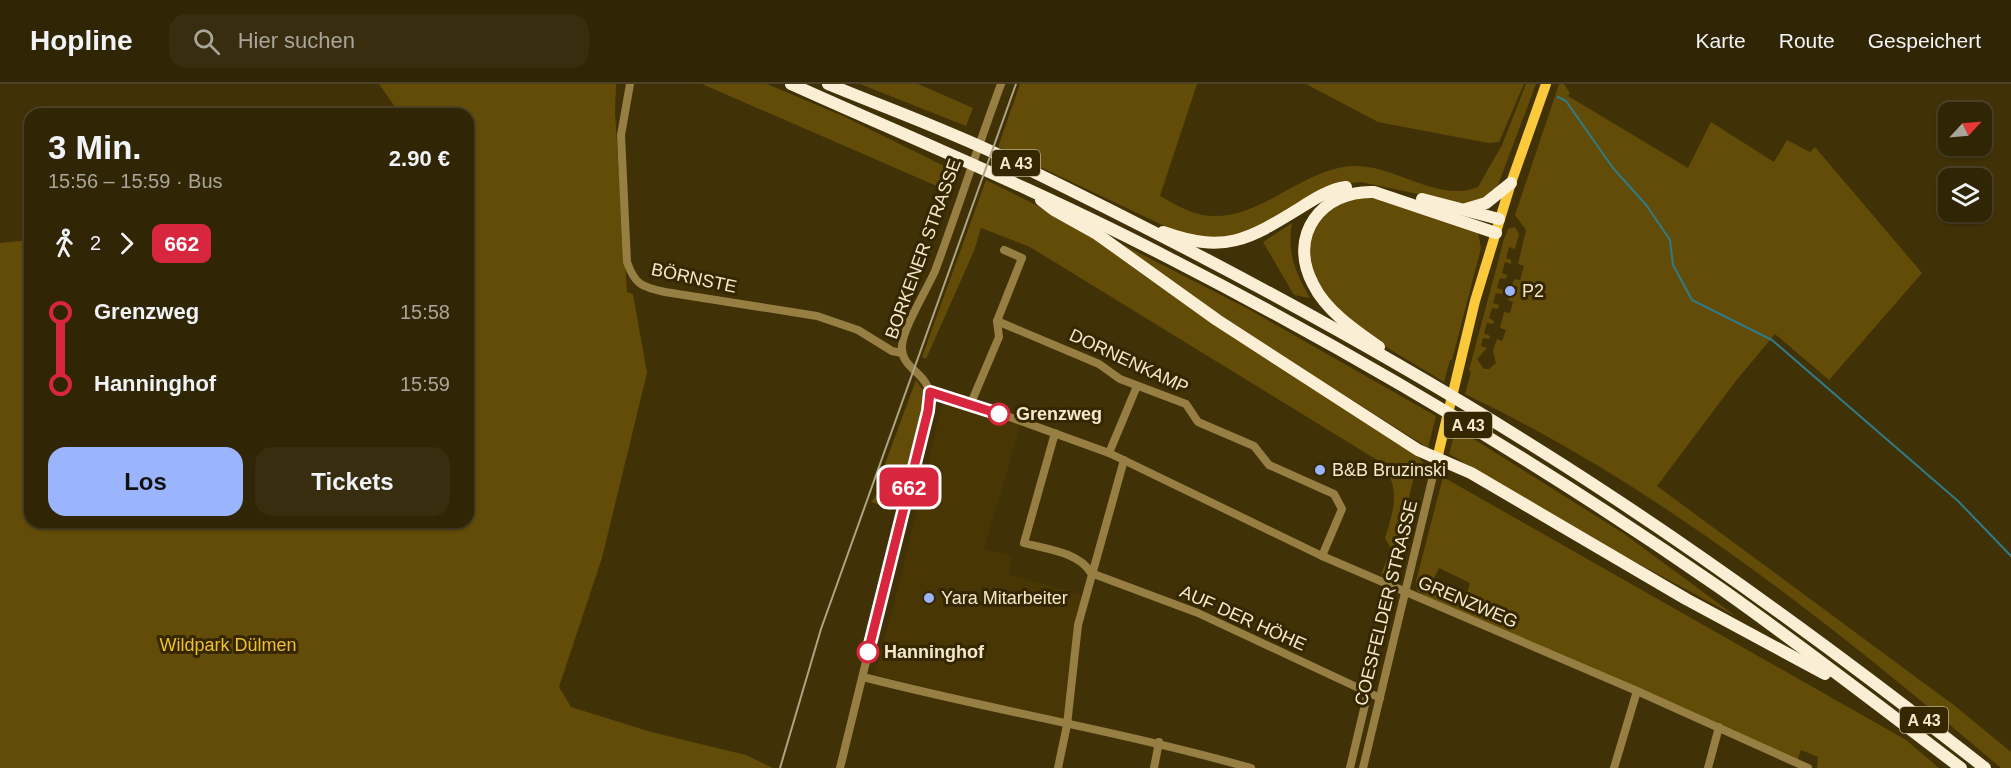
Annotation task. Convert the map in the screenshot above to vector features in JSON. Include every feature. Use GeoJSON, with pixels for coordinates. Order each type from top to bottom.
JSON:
{"type":"FeatureCollection","features":[{"type":"Feature","properties":{"kind":"highway","name":"A 43"},"geometry":{"type":"LineString","coordinates":[[791,84],[1024,186],[1167,257],[1294,324],[1505,447],[1720,588],[1961,768]]}},
{"type":"Feature","properties":{"kind":"highway","name":"A 43"},"geometry":{"type":"LineString","coordinates":[[828,84],[1000,156],[1268,293],[1432,384],[1599,488],[1715,567],[1863,674],[1985,768]]}},
{"type":"Feature","properties":{"kind":"highway"},"geometry":{"type":"LineString","coordinates":[[1466,209],[1486,203],[1511,183]]}},
{"type":"Feature","properties":{"kind":"highway"},"geometry":{"type":"LineString","coordinates":[[1024,186],[1054,210],[1097,234],[1217,320],[1418,450],[1471,472],[1686,599],[1808,662],[1885,710]]}},
{"type":"Feature","properties":{"kind":"highway"},"geometry":{"type":"LineString","coordinates":[[1116,215],[1177,237],[1207,243],[1237,241],[1265,230],[1315,199],[1349,187],[1378,187],[1499,219]]}},
{"type":"Feature","properties":{"kind":"highway"},"geometry":{"type":"LineString","coordinates":[[1432,384],[1367,339],[1322,298],[1313,285],[1304,258],[1308,230],[1317,214],[1331,202],[1357,191],[1374,192],[1398,198],[1496,233]]}},
{"type":"Feature","properties":{"kind":"main road","name":"COESFELDER STRASSE"},"geometry":{"type":"LineString","coordinates":[[1437,459],[1499,219],[1546,84]]}},
{"type":"Feature","properties":{"kind":"street","name":"BÖRNSTE"},"geometry":{"type":"LineString","coordinates":[[630,84],[621,135],[621,161],[627,262],[632,278],[645,287],[665,292],[817,316],[858,330],[892,351],[902,353]]}},
{"type":"Feature","properties":{"kind":"street","name":"BORKENER STRASSE"},"geometry":{"type":"LineString","coordinates":[[930,392],[922,375],[907,363],[902,353],[903,339],[927,290],[1001,84]]}},
{"type":"Feature","properties":{"kind":"street"},"geometry":{"type":"LineString","coordinates":[[970,403],[999,337],[998,321],[1022,258],[1004,250]]}},
{"type":"Feature","properties":{"kind":"street","name":"DORNENKAMP"},"geometry":{"type":"LineString","coordinates":[[998,321],[1099,364],[1120,379],[1186,404],[1198,422],[1254,446],[1269,465],[1334,494],[1342,509],[1322,556]]}},
{"type":"Feature","properties":{"kind":"street"},"geometry":{"type":"LineString","coordinates":[[1109,453],[1137,386]]}},
{"type":"Feature","properties":{"kind":"street"},"geometry":{"type":"LineString","coordinates":[[840,768],[928,411],[930,392]]}},
{"type":"Feature","properties":{"kind":"street","name":"GRENZWEG"},"geometry":{"type":"LineString","coordinates":[[930,392],[970,403],[1109,453],[1404,593],[1637,691],[1808,768]]}},
{"type":"Feature","properties":{"kind":"street","name":"AUF DER HÖHE"},"geometry":{"type":"LineString","coordinates":[[1055,433],[1024,543],[1077,558],[1085,563],[1091,573],[1198,613],[1380,698]]}},
{"type":"Feature","properties":{"kind":"street","name":"COESFELDER STRASSE"},"geometry":{"type":"LineString","coordinates":[[1363,768],[1437,459]]}},
{"type":"Feature","properties":{"kind":"street"},"geometry":{"type":"LineString","coordinates":[[1058,768],[1067,725],[1078,626],[1124,460]]}},
{"type":"Feature","properties":{"kind":"street"},"geometry":{"type":"LineString","coordinates":[[862,677],[1067,725],[1159,742],[1251,768]]}},
{"type":"Feature","properties":{"kind":"street"},"geometry":{"type":"LineString","coordinates":[[1614,768],[1637,691]]}},
{"type":"Feature","properties":{"kind":"street","name":"COESFELDER STRASSE"},"geometry":{"type":"LineString","coordinates":[[1350,768],[1368,692]]}},
{"type":"Feature","properties":{"kind":"street"},"geometry":{"type":"LineString","coordinates":[[1708,768],[1719,727]]}},
{"type":"Feature","properties":{"kind":"street"},"geometry":{"type":"LineString","coordinates":[[1154,768],[1159,742]]}},
{"type":"Feature","properties":{"kind":"shaded area"},"geometry":{"type":"Polygon","coordinates":[[[946,398],[1021,423],[984,549],[1012,555],[1009,574],[1084,596],[1066,720],[874,675],[894,605],[943,400],[946,398]]]}},
{"type":"Feature","properties":{"kind":"green space","name":"Wildpark Dülmen"},"geometry":{"type":"Polygon","coordinates":[[[379,84],[616,84],[615,113],[627,292],[633,294],[647,373],[602,558],[559,687],[571,707],[651,732],[746,755],[773,768],[0,768],[0,243],[24,241],[24,528],[474,528],[474,108],[396,108],[379,84]]]}},
{"type":"Feature","properties":{"kind":"green space"},"geometry":{"type":"Polygon","coordinates":[[[702,84],[767,84],[845,117],[954,171],[946,190],[702,84]]]}},
{"type":"Feature","properties":{"kind":"green space"},"geometry":{"type":"Polygon","coordinates":[[[860,84],[918,84],[973,108],[966,126],[860,84]]]}},
{"type":"Feature","properties":{"kind":"green space"},"geometry":{"type":"Polygon","coordinates":[[[1020,84],[1197,84],[1160,196],[1196,214],[1223,216],[1262,204],[1318,175],[1338,168],[1358,166],[1373,168],[1449,191],[1464,191],[1478,187],[1502,145],[1526,84],[1536,84],[1498,185],[1492,193],[1470,205],[1361,182],[1343,184],[1252,231],[1208,239],[1177,232],[998,147],[1020,84]]]}},
{"type":"Feature","properties":{"kind":"green space"},"geometry":{"type":"Polygon","coordinates":[[[1306,84],[1524,84],[1499,142],[1488,143],[1378,122],[1306,84]]]}},
{"type":"Feature","properties":{"kind":"green space"},"geometry":{"type":"Polygon","coordinates":[[[1559,84],[1564,84],[1570,93],[1568,96],[1688,168],[1711,122],[1774,162],[1787,140],[1810,152],[1815,147],[1922,273],[1829,380],[1775,334],[1735,382],[1657,486],[1955,706],[2011,752],[2011,768],[2001,768],[1811,613],[1678,517],[1609,472],[1538,431],[1465,394],[1471,372],[1469,370],[1504,239],[1508,229],[1515,227],[1519,234],[1515,249],[1509,247],[1506,258],[1511,260],[1511,264],[1505,262],[1502,273],[1507,275],[1506,279],[1500,278],[1497,288],[1503,290],[1502,294],[1496,293],[1493,303],[1499,305],[1498,309],[1492,308],[1489,318],[1494,321],[1493,324],[1487,323],[1484,333],[1490,336],[1489,339],[1483,338],[1481,346],[1487,348],[1477,359],[1484,369],[1489,369],[1496,363],[1493,351],[1497,339],[1502,341],[1506,330],[1500,328],[1504,312],[1510,313],[1513,302],[1508,300],[1510,294],[1515,295],[1518,287],[1512,285],[1514,279],[1520,280],[1524,266],[1518,264],[1526,230],[1515,215],[1559,84]]]}},
{"type":"Feature","properties":{"kind":"green space"},"geometry":{"type":"Polygon","coordinates":[[[986,180],[1082,228],[1417,454],[1424,465],[1416,468],[1393,565],[1389,572],[1381,574],[1391,549],[1385,538],[1393,509],[1394,491],[1382,463],[1030,247],[981,228],[974,251],[926,359],[922,357],[986,180]]]}},
{"type":"Feature","properties":{"kind":"green space"},"geometry":{"type":"Polygon","coordinates":[[[1366,193],[1478,232],[1481,248],[1452,360],[1450,360],[1444,382],[1386,347],[1341,313],[1313,278],[1309,240],[1326,210],[1366,193]]]}},
{"type":"Feature","properties":{"kind":"green space"},"geometry":{"type":"Polygon","coordinates":[[[1292,223],[1291,244],[1294,262],[1300,280],[1310,298],[1294,295],[1263,242],[1292,223]]]}},
{"type":"Feature","properties":{"kind":"green space"},"geometry":{"type":"Polygon","coordinates":[[[1114,240],[1250,310],[1436,416],[1428,448],[1186,295],[1114,240]]]}},
{"type":"Feature","properties":{"kind":"green space"},"geometry":{"type":"Polygon","coordinates":[[[916,380],[923,390],[924,404],[896,509],[871,502],[880,490],[882,472],[916,380]]]}},
{"type":"Feature","properties":{"kind":"green space"},"geometry":{"type":"Polygon","coordinates":[[[1456,428],[1623,533],[1737,617],[1604,545],[1449,454],[1456,428]]]}},
{"type":"Feature","properties":{"kind":"green space"},"geometry":{"type":"Polygon","coordinates":[[[1443,477],[1906,740],[1939,768],[1817,768],[1818,757],[1801,750],[1797,761],[1422,600],[1425,595],[1417,591],[1416,581],[1443,477]],[[1439,568],[1428,591],[1463,607],[1470,583],[1439,568]]]}},
{"type":"Feature","properties":{"kind":"waterway"},"geometry":{"type":"LineString","coordinates":[[1558,97],[1566,101],[1613,168],[1647,206],[1670,240],[1673,265],[1692,300],[1772,340],[1958,501],[2011,556]]}},
{"type":"Feature","properties":{"kind":"railway"},"geometry":{"type":"LineString","coordinates":[[780,768],[821,629],[1016,84]]}},
{"type":"Feature","properties":{"kind":"bus line","name":"662"},"geometry":{"type":"LineString","coordinates":[[868,652],[909,491],[928,411],[930,392],[999,414]]}},
{"type":"Feature","properties":{"kind":"place","name":"P2"},"geometry":{"type":"Point","coordinates":[1510,291]}},
{"type":"Feature","properties":{"kind":"place","name":"Grenzweg"},"geometry":{"type":"Point","coordinates":[999,414]}},
{"type":"Feature","properties":{"kind":"place","name":"B&B Bruzinski"},"geometry":{"type":"Point","coordinates":[1320,470]}},
{"type":"Feature","properties":{"kind":"place","name":"Yara Mitarbeiter"},"geometry":{"type":"Point","coordinates":[929,598]}},
{"type":"Feature","properties":{"kind":"place","name":"Hanninghof"},"geometry":{"type":"Point","coordinates":[868,652]}}]}
